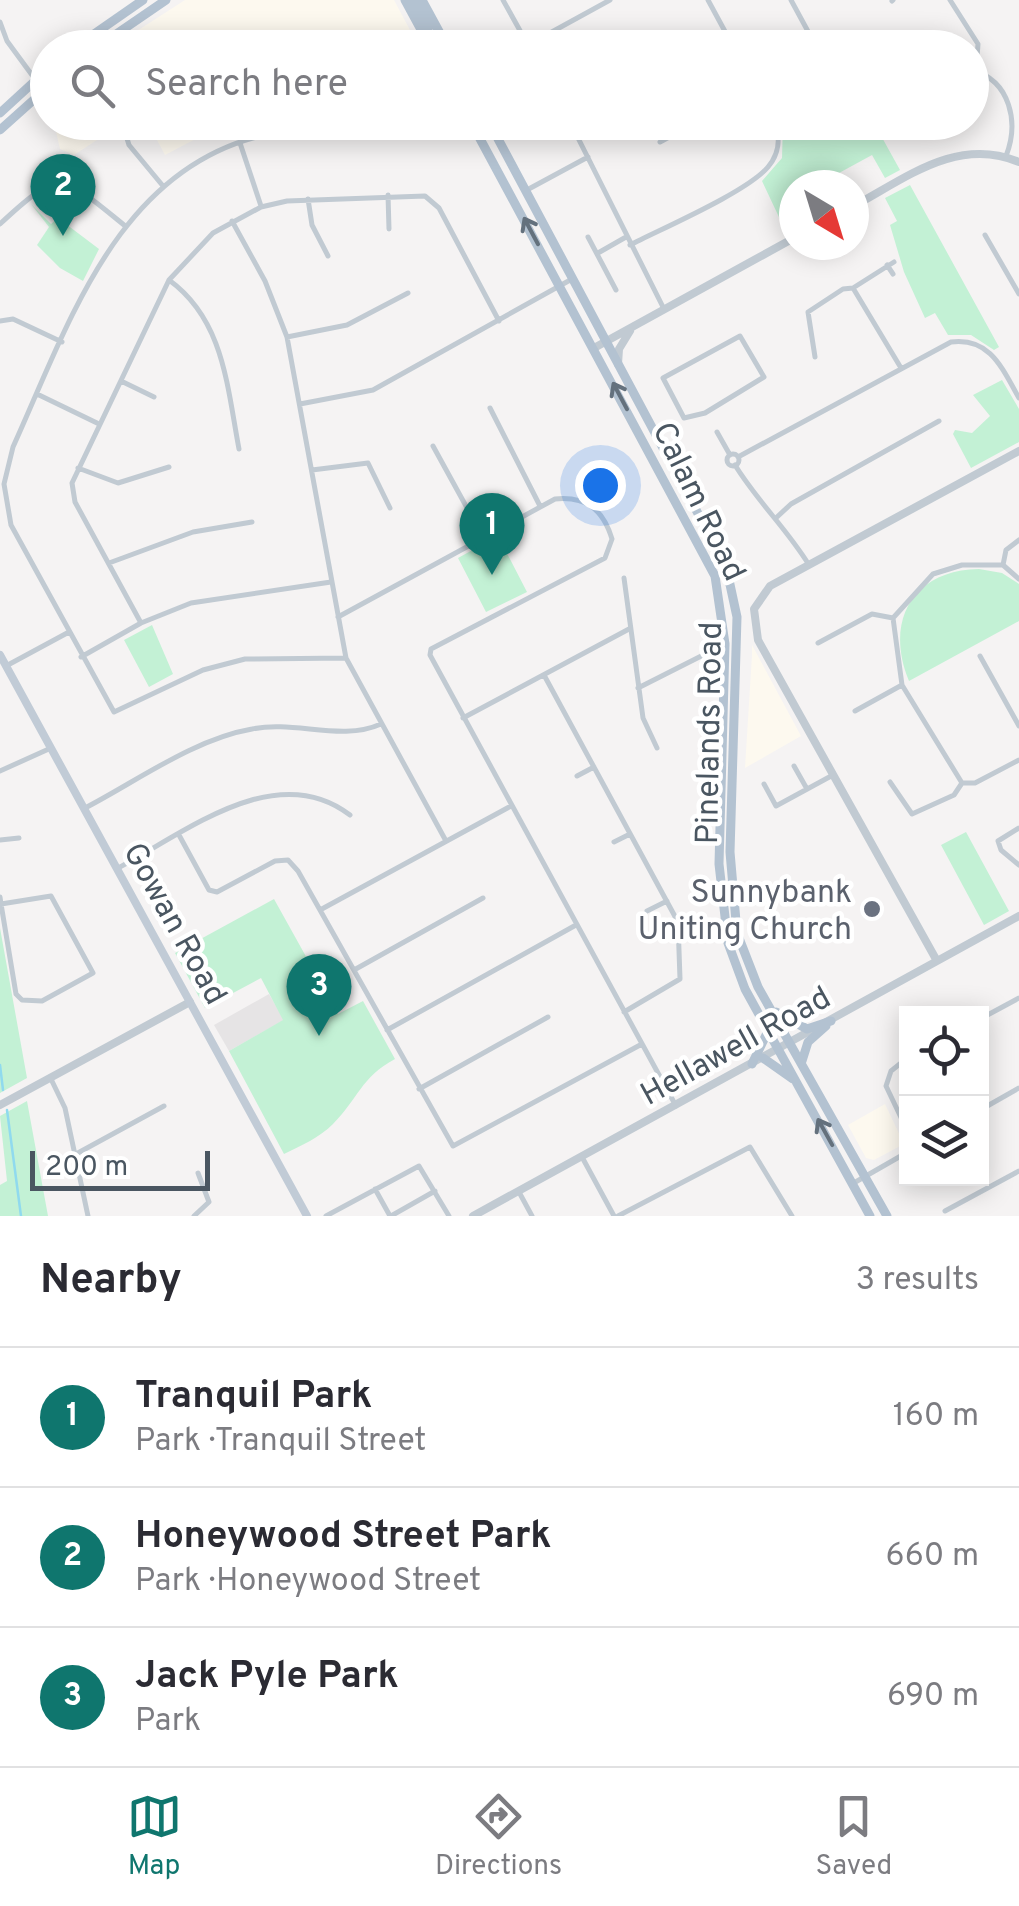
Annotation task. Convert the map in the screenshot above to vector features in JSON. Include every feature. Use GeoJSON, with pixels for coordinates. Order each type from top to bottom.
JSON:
{"type":"FeatureCollection","features":[{"type":"Feature","properties":{"kind":"main road"},"geometry":{"type":"LineString","coordinates":[[100,30],[143,0]]}},
{"type":"Feature","properties":{"kind":"main road"},"geometry":{"type":"LineString","coordinates":[[122,30],[166,0]]}},
{"type":"Feature","properties":{"kind":"main road"},"geometry":{"type":"LineString","coordinates":[[405,0],[422,30]]}},
{"type":"Feature","properties":{"kind":"main road"},"geometry":{"type":"LineString","coordinates":[[414,0],[428,30]]}},
{"type":"Feature","properties":{"kind":"main road"},"geometry":{"type":"LineString","coordinates":[[422,0],[438,30]]}},
{"type":"Feature","properties":{"kind":"main road"},"geometry":{"type":"LineString","coordinates":[[0,113],[30,86]]}},
{"type":"Feature","properties":{"kind":"main road"},"geometry":{"type":"LineString","coordinates":[[0,130],[30,102]]}},
{"type":"Feature","properties":{"kind":"main road","name":"Calam Road"},"geometry":{"type":"LineString","coordinates":[[481,140],[708,560],[721,598],[721,906],[739,975],[779,1050]]}},
{"type":"Feature","properties":{"kind":"main road","name":"Calam Road"},"geometry":{"type":"LineString","coordinates":[[498,140],[703,520]]}},
{"type":"Feature","properties":{"kind":"main road","name":"Pinelands Road"},"geometry":{"type":"LineString","coordinates":[[703,520],[729,573],[737,638],[732,897],[743,952],[887,1216]]}},
{"type":"Feature","properties":{"kind":"main road","name":"Gowan Road"},"geometry":{"type":"LineString","coordinates":[[0,655],[308,1216]]}},
{"type":"Feature","properties":{"kind":"main road"},"geometry":{"type":"LineString","coordinates":[[768,1004],[800,1028],[832,1021]]}},
{"type":"Feature","properties":{"kind":"main road"},"geometry":{"type":"LineString","coordinates":[[804,1069],[804,1049],[832,1021]]}},
{"type":"Feature","properties":{"kind":"main road"},"geometry":{"type":"LineString","coordinates":[[752,1064],[768,1031]]}},
{"type":"Feature","properties":{"kind":"main road"},"geometry":{"type":"LineString","coordinates":[[779,1050],[870,1216]]}},
{"type":"Feature","properties":{"kind":"main road"},"geometry":{"type":"LineString","coordinates":[[763,1058],[799,1084]]}},
{"type":"Feature","properties":{"kind":"street"},"geometry":{"type":"LineString","coordinates":[[503,0],[520,30]]}},
{"type":"Feature","properties":{"kind":"street"},"geometry":{"type":"LineString","coordinates":[[557,30],[610,0]]}},
{"type":"Feature","properties":{"kind":"street"},"geometry":{"type":"LineString","coordinates":[[708,0],[724,30]]}},
{"type":"Feature","properties":{"kind":"street"},"geometry":{"type":"LineString","coordinates":[[791,0],[807,30]]}},
{"type":"Feature","properties":{"kind":"street"},"geometry":{"type":"LineString","coordinates":[[950,0],[969,30]]}},
{"type":"Feature","properties":{"kind":"street"},"geometry":{"type":"LineString","coordinates":[[0,22],[3,43],[30,75]]}},
{"type":"Feature","properties":{"kind":"street"},"geometry":{"type":"LineString","coordinates":[[989,80],[996,84],[1013,113],[1014,136],[1006,156]]}},
{"type":"Feature","properties":{"kind":"street"},"geometry":{"type":"LineString","coordinates":[[127,140],[163,186]]}},
{"type":"Feature","properties":{"kind":"street"},"geometry":{"type":"LineString","coordinates":[[254,140],[204,158],[163,186],[124,225],[103,258],[3,465],[4,492],[11,525],[114,712],[203,670],[245,659],[346,658]]}},
{"type":"Feature","properties":{"kind":"street"},"geometry":{"type":"LineString","coordinates":[[579,140],[664,308]]}},
{"type":"Feature","properties":{"kind":"street"},"geometry":{"type":"LineString","coordinates":[[660,142],[664,140]]}},
{"type":"Feature","properties":{"kind":"street"},"geometry":{"type":"LineString","coordinates":[[630,246],[758,175],[776,154],[775,140]]}},
{"type":"Feature","properties":{"kind":"street"},"geometry":{"type":"LineString","coordinates":[[240,143],[262,207]]}},
{"type":"Feature","properties":{"kind":"street"},"geometry":{"type":"LineString","coordinates":[[869,198],[950,155],[1006,156],[1019,162]]}},
{"type":"Feature","properties":{"kind":"street"},"geometry":{"type":"LineString","coordinates":[[525,191],[588,157]]}},
{"type":"Feature","properties":{"kind":"street"},"geometry":{"type":"LineString","coordinates":[[61,182],[63,161]]}},
{"type":"Feature","properties":{"kind":"street"},"geometry":{"type":"LineString","coordinates":[[0,224],[42,187],[61,182],[80,190],[124,225]]}},
{"type":"Feature","properties":{"kind":"street"},"geometry":{"type":"LineString","coordinates":[[141,623],[71,492],[78,467],[169,280],[197,246],[232,221],[262,207],[308,199],[414,194],[433,201],[499,321]]}},
{"type":"Feature","properties":{"kind":"street"},"geometry":{"type":"LineString","coordinates":[[388,196],[389,229]]}},
{"type":"Feature","properties":{"kind":"street"},"geometry":{"type":"LineString","coordinates":[[308,199],[312,225],[328,256]]}},
{"type":"Feature","properties":{"kind":"street"},"geometry":{"type":"LineString","coordinates":[[232,221],[265,280],[287,337],[346,658],[446,841]]}},
{"type":"Feature","properties":{"kind":"street"},"geometry":{"type":"LineString","coordinates":[[985,235],[1019,294]]}},
{"type":"Feature","properties":{"kind":"street"},"geometry":{"type":"LineString","coordinates":[[588,237],[616,290]]}},
{"type":"Feature","properties":{"kind":"street"},"geometry":{"type":"LineString","coordinates":[[597,253],[626,237]]}},
{"type":"Feature","properties":{"kind":"street"},"geometry":{"type":"LineString","coordinates":[[594,348],[779,246]]}},
{"type":"Feature","properties":{"kind":"street"},"geometry":{"type":"LineString","coordinates":[[815,357],[808,312],[891,264],[893,274]]}},
{"type":"Feature","properties":{"kind":"street"},"geometry":{"type":"LineString","coordinates":[[169,280],[197,303],[214,335],[238,449]]}},
{"type":"Feature","properties":{"kind":"street"},"geometry":{"type":"LineString","coordinates":[[300,404],[373,390],[572,280]]}},
{"type":"Feature","properties":{"kind":"street"},"geometry":{"type":"LineString","coordinates":[[853,288],[900,368]]}},
{"type":"Feature","properties":{"kind":"street"},"geometry":{"type":"LineString","coordinates":[[287,337],[347,325],[408,293]]}},
{"type":"Feature","properties":{"kind":"street"},"geometry":{"type":"LineString","coordinates":[[0,321],[13,318],[62,342]]}},
{"type":"Feature","properties":{"kind":"street"},"geometry":{"type":"LineString","coordinates":[[618,365],[620,349],[632,327]]}},
{"type":"Feature","properties":{"kind":"street"},"geometry":{"type":"LineString","coordinates":[[740,336],[764,377],[705,414],[684,418],[663,378],[740,336]]}},
{"type":"Feature","properties":{"kind":"street"},"geometry":{"type":"LineString","coordinates":[[734,456],[950,342],[965,340],[984,347],[1019,398]]}},
{"type":"Feature","properties":{"kind":"street"},"geometry":{"type":"LineString","coordinates":[[1008,379],[1019,372]]}},
{"type":"Feature","properties":{"kind":"street"},"geometry":{"type":"LineString","coordinates":[[120,380],[154,397]]}},
{"type":"Feature","properties":{"kind":"street"},"geometry":{"type":"LineString","coordinates":[[37,394],[98,424]]}},
{"type":"Feature","properties":{"kind":"street"},"geometry":{"type":"LineString","coordinates":[[490,408],[540,506]]}},
{"type":"Feature","properties":{"kind":"street"},"geometry":{"type":"LineString","coordinates":[[777,517],[790,504],[939,421]]}},
{"type":"Feature","properties":{"kind":"street"},"geometry":{"type":"LineString","coordinates":[[717,432],[750,489],[777,517],[809,565]]}},
{"type":"Feature","properties":{"kind":"street"},"geometry":{"type":"LineString","coordinates":[[433,446],[483,537]]}},
{"type":"Feature","properties":{"kind":"street"},"geometry":{"type":"LineString","coordinates":[[937,962],[755,630],[757,600],[770,586],[1019,451]]}},
{"type":"Feature","properties":{"kind":"street"},"geometry":{"type":"LineString","coordinates":[[312,470],[368,463],[390,508]]}},
{"type":"Feature","properties":{"kind":"street"},"geometry":{"type":"LineString","coordinates":[[78,467],[118,483],[169,467]]}},
{"type":"Feature","properties":{"kind":"street"},"geometry":{"type":"LineString","coordinates":[[338,618],[540,506],[568,498],[588,502],[601,516],[612,545],[600,561],[432,649],[432,660],[676,1106]]}},
{"type":"Feature","properties":{"kind":"street"},"geometry":{"type":"LineString","coordinates":[[109,563],[193,532],[252,522]]}},
{"type":"Feature","properties":{"kind":"street"},"geometry":{"type":"LineString","coordinates":[[1003,564],[1006,550],[1019,540]]}},
{"type":"Feature","properties":{"kind":"street"},"geometry":{"type":"LineString","coordinates":[[962,783],[902,685],[893,618],[912,592],[934,574],[962,565],[1003,564],[1019,579]]}},
{"type":"Feature","properties":{"kind":"street"},"geometry":{"type":"LineString","coordinates":[[624,578],[642,718],[657,748]]}},
{"type":"Feature","properties":{"kind":"street"},"geometry":{"type":"LineString","coordinates":[[81,656],[141,623],[215,596],[331,582]]}},
{"type":"Feature","properties":{"kind":"street"},"geometry":{"type":"LineString","coordinates":[[818,643],[872,614],[893,618]]}},
{"type":"Feature","properties":{"kind":"street"},"geometry":{"type":"LineString","coordinates":[[463,718],[629,629]]}},
{"type":"Feature","properties":{"kind":"street"},"geometry":{"type":"LineString","coordinates":[[6,666],[68,632]]}},
{"type":"Feature","properties":{"kind":"street"},"geometry":{"type":"LineString","coordinates":[[638,688],[737,638]]}},
{"type":"Feature","properties":{"kind":"street"},"geometry":{"type":"LineString","coordinates":[[980,656],[1019,726]]}},
{"type":"Feature","properties":{"kind":"street"},"geometry":{"type":"LineString","coordinates":[[544,674],[678,922],[680,979],[624,1012]]}},
{"type":"Feature","properties":{"kind":"street"},"geometry":{"type":"LineString","coordinates":[[855,711],[902,685]]}},
{"type":"Feature","properties":{"kind":"street"},"geometry":{"type":"LineString","coordinates":[[85,808],[227,735],[277,725],[351,734],[382,724]]}},
{"type":"Feature","properties":{"kind":"street"},"geometry":{"type":"LineString","coordinates":[[0,771],[52,748]]}},
{"type":"Feature","properties":{"kind":"street"},"geometry":{"type":"LineString","coordinates":[[962,783],[975,784],[1019,760]]}},
{"type":"Feature","properties":{"kind":"street"},"geometry":{"type":"LineString","coordinates":[[794,766],[807,789]]}},
{"type":"Feature","properties":{"kind":"street"},"geometry":{"type":"LineString","coordinates":[[576,776],[594,767]]}},
{"type":"Feature","properties":{"kind":"street"},"geometry":{"type":"LineString","coordinates":[[764,784],[776,806],[833,775]]}},
{"type":"Feature","properties":{"kind":"street"},"geometry":{"type":"LineString","coordinates":[[890,782],[912,814],[954,795],[962,783]]}},
{"type":"Feature","properties":{"kind":"street"},"geometry":{"type":"LineString","coordinates":[[118,868],[234,806],[282,793],[336,804],[350,815]]}},
{"type":"Feature","properties":{"kind":"street"},"geometry":{"type":"LineString","coordinates":[[320,910],[511,806]]}},
{"type":"Feature","properties":{"kind":"street"},"geometry":{"type":"LineString","coordinates":[[1019,828],[998,841],[1019,865]]}},
{"type":"Feature","properties":{"kind":"street"},"geometry":{"type":"LineString","coordinates":[[614,842],[630,834]]}},
{"type":"Feature","properties":{"kind":"street"},"geometry":{"type":"LineString","coordinates":[[179,836],[209,890],[218,892],[275,862],[288,860],[453,1146],[642,1044]]}},
{"type":"Feature","properties":{"kind":"street"},"geometry":{"type":"LineString","coordinates":[[0,840],[19,838]]}},
{"type":"Feature","properties":{"kind":"street"},"geometry":{"type":"LineString","coordinates":[[51,896],[93,973],[42,1001],[22,1000],[1,901],[51,896]]}},
{"type":"Feature","properties":{"kind":"street"},"geometry":{"type":"LineString","coordinates":[[354,970],[483,898]]}},
{"type":"Feature","properties":{"kind":"street"},"geometry":{"type":"LineString","coordinates":[[647,912],[666,901]]}},
{"type":"Feature","properties":{"kind":"street","name":"Hellawell Road"},"geometry":{"type":"LineString","coordinates":[[473,1216],[1019,916]]}},
{"type":"Feature","properties":{"kind":"street"},"geometry":{"type":"LineString","coordinates":[[386,1030],[576,926]]}},
{"type":"Feature","properties":{"kind":"street"},"geometry":{"type":"LineString","coordinates":[[989,1014],[1019,998]]}},
{"type":"Feature","properties":{"kind":"street"},"geometry":{"type":"LineString","coordinates":[[0,1105],[190,1002]]}},
{"type":"Feature","properties":{"kind":"street"},"geometry":{"type":"LineString","coordinates":[[419,1089],[548,1017]]}},
{"type":"Feature","properties":{"kind":"street"},"geometry":{"type":"LineString","coordinates":[[899,1065],[891,1072],[886,1086],[899,1113]]}},
{"type":"Feature","properties":{"kind":"street"},"geometry":{"type":"LineString","coordinates":[[50,1078],[65,1108],[88,1216]]}},
{"type":"Feature","properties":{"kind":"street"},"geometry":{"type":"LineString","coordinates":[[989,1105],[1019,1088]]}},
{"type":"Feature","properties":{"kind":"street"},"geometry":{"type":"LineString","coordinates":[[76,1154],[164,1106]]}},
{"type":"Feature","properties":{"kind":"street"},"geometry":{"type":"LineString","coordinates":[[581,1156],[616,1216],[750,1148],[792,1216]]}},
{"type":"Feature","properties":{"kind":"street"},"geometry":{"type":"LineString","coordinates":[[852,1184],[899,1157]]}},
{"type":"Feature","properties":{"kind":"street"},"geometry":{"type":"LineString","coordinates":[[326,1216],[419,1166],[449,1216]]}},
{"type":"Feature","properties":{"kind":"street"},"geometry":{"type":"LineString","coordinates":[[945,1211],[1019,1171]]}},
{"type":"Feature","properties":{"kind":"street"},"geometry":{"type":"LineString","coordinates":[[194,1216],[209,1202],[198,1173]]}},
{"type":"Feature","properties":{"kind":"street"},"geometry":{"type":"LineString","coordinates":[[375,1189],[390,1216],[435,1191]]}},
{"type":"Feature","properties":{"kind":"street"},"geometry":{"type":"LineString","coordinates":[[518,1191],[532,1216]]}},
{"type":"Feature","properties":{"kind":"shaded area"},"geometry":{"type":"Polygon","coordinates":[[[185,0],[394,0],[410,30],[138,30],[185,0]]]}},
{"type":"Feature","properties":{"kind":"shaded area"},"geometry":{"type":"Polygon","coordinates":[[[58,140],[97,140],[74,155],[60,149],[58,140]]]}},
{"type":"Feature","properties":{"kind":"shaded area"},"geometry":{"type":"Polygon","coordinates":[[[157,140],[194,140],[165,155],[157,140]]]}},
{"type":"Feature","properties":{"kind":"shaded area"},"geometry":{"type":"Polygon","coordinates":[[[752,645],[801,736],[745,768],[752,655],[752,645]]]}},
{"type":"Feature","properties":{"kind":"shaded area"},"geometry":{"type":"Polygon","coordinates":[[[269,994],[284,1020],[229,1051],[214,1025],[269,994]]]}},
{"type":"Feature","properties":{"kind":"shaded area"},"geometry":{"type":"Polygon","coordinates":[[[885,1104],[899,1133],[899,1147],[874,1160],[866,1158],[848,1125],[885,1104]]]}},
{"type":"Feature","properties":{"kind":"green space"},"geometry":{"type":"Polygon","coordinates":[[[783,140],[883,140],[900,170],[885,178],[872,155],[844,170],[779,170],[779,217],[762,181],[782,158],[783,140]]]}},
{"type":"Feature","properties":{"kind":"green space"},"geometry":{"type":"Polygon","coordinates":[[[910,185],[999,347],[994,350],[971,335],[948,335],[935,313],[925,318],[904,272],[890,225],[897,221],[885,198],[910,185]]]}},
{"type":"Feature","properties":{"kind":"green space"},"geometry":{"type":"Polygon","coordinates":[[[31,204],[51,224],[58,218],[99,249],[83,281],[60,268],[37,245],[49,227],[31,204]]]}},
{"type":"Feature","properties":{"kind":"green space"},"geometry":{"type":"Polygon","coordinates":[[[1002,380],[1019,409],[1019,442],[971,468],[953,434],[955,430],[972,433],[990,416],[973,395],[1002,380]]]}},
{"type":"Feature","properties":{"kind":"green space"},"geometry":{"type":"Polygon","coordinates":[[[498,536],[527,592],[486,612],[458,558],[498,536]]]}},
{"type":"Feature","properties":{"kind":"green space"},"geometry":{"type":"Polygon","coordinates":[[[979,569],[1002,573],[1019,584],[1019,621],[909,681],[900,638],[910,603],[937,578],[979,569]]]}},
{"type":"Feature","properties":{"kind":"green space"},"geometry":{"type":"Polygon","coordinates":[[[152,625],[173,674],[149,687],[124,640],[152,625]]]}},
{"type":"Feature","properties":{"kind":"green space"},"geometry":{"type":"Polygon","coordinates":[[[966,832],[1009,911],[984,925],[941,845],[966,832]]]}},
{"type":"Feature","properties":{"kind":"green space"},"geometry":{"type":"Polygon","coordinates":[[[274,899],[338,1014],[363,1001],[395,1059],[367,1081],[328,1129],[284,1154],[229,1051],[283,1020],[261,978],[205,1008],[175,953],[274,899]]]}},
{"type":"Feature","properties":{"kind":"green space"},"geometry":{"type":"Polygon","coordinates":[[[0,928],[27,1078],[0,1093],[0,928]]]}},
{"type":"Feature","properties":{"kind":"green space"},"geometry":{"type":"Polygon","coordinates":[[[27,1101],[48,1216],[0,1216],[0,1185],[7,1181],[0,1116],[27,1101]]]}},
{"type":"Feature","properties":{"kind":"waterway"},"geometry":{"type":"LineString","coordinates":[[0,1065],[3,1090]]}},
{"type":"Feature","properties":{"kind":"waterway"},"geometry":{"type":"LineString","coordinates":[[7,1110],[21,1216]]}},
{"type":"Feature","properties":{"kind":"place","name":"Honeywood Street Park"},"geometry":{"type":"Point","coordinates":[63,236]}},
{"type":"Feature","properties":{"kind":"place","name":"Tranquil Park"},"geometry":{"type":"Point","coordinates":[492,575]}},
{"type":"Feature","properties":{"kind":"place","name":"Sunnybank Uniting Church"},"geometry":{"type":"Point","coordinates":[872,909]}},
{"type":"Feature","properties":{"kind":"place","name":"Jack Pyle Park"},"geometry":{"type":"Point","coordinates":[319,1036]}}]}
